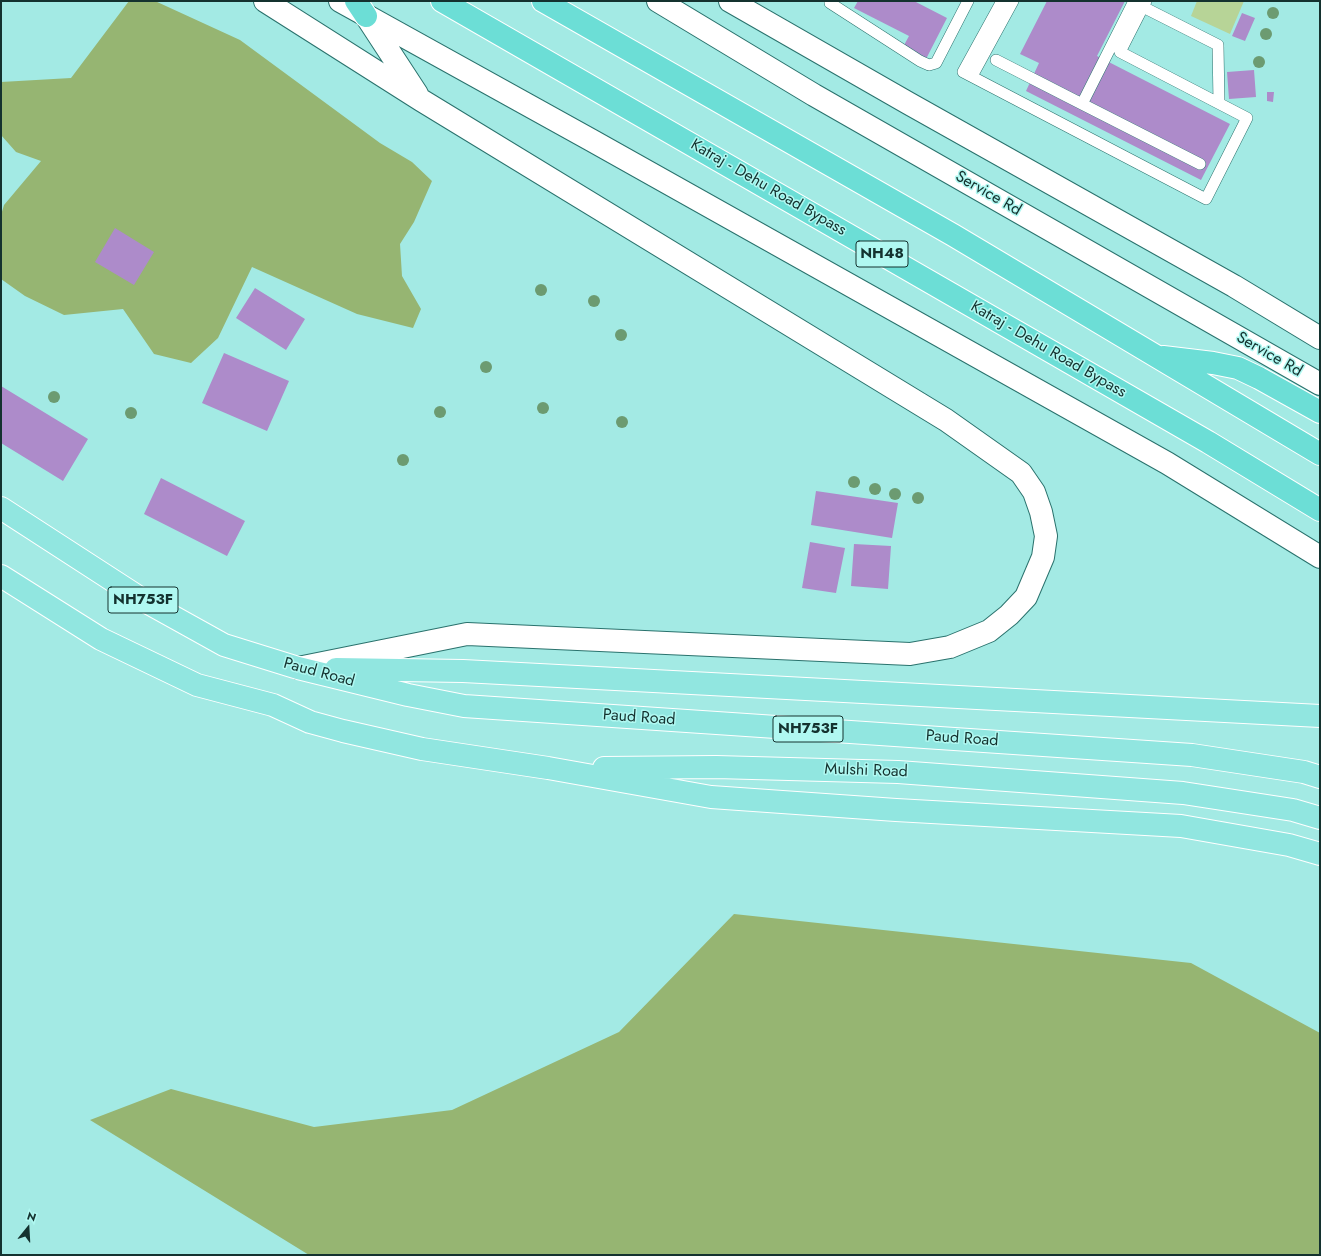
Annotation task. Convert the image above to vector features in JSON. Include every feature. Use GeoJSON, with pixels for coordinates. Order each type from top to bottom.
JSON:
{"type":"FeatureCollection","features":[{"type":"Feature","properties":{"kind":"highway","name":"Katraj - Dehu Road Bypass"},"geometry":{"type":"LineString","coordinates":[[442,1],[1208,442],[1320,510]]}},
{"type":"Feature","properties":{"kind":"highway"},"geometry":{"type":"LineString","coordinates":[[542,1],[953,235],[1320,454]]}},
{"type":"Feature","properties":{"kind":"highway"},"geometry":{"type":"LineString","coordinates":[[1154,356],[1213,363],[1238,368],[1320,412]]}},
{"type":"Feature","properties":{"kind":"main road","name":"Paud Road"},"geometry":{"type":"LineString","coordinates":[[1,508],[143,600],[224,645],[298,668],[408,695],[464,706],[1192,755],[1304,772],[1320,777]]}},
{"type":"Feature","properties":{"kind":"main road"},"geometry":{"type":"LineString","coordinates":[[1,576],[101,639],[197,685],[273,705],[310,722],[422,749],[548,768],[711,797],[896,810],[1181,826],[1289,846],[1320,854]]}},
{"type":"Feature","properties":{"kind":"main road"},"geometry":{"type":"LineString","coordinates":[[298,668],[463,671],[1312,716]]}},
{"type":"Feature","properties":{"kind":"main road","name":"Mulshi Road"},"geometry":{"type":"LineString","coordinates":[[548,768],[716,767],[898,772],[1183,793],[1293,810],[1320,818]]}},
{"type":"Feature","properties":{"kind":"street"},"geometry":{"type":"LineString","coordinates":[[265,1],[421,100],[946,420],[1021,473],[1034,492],[1041,512],[1046,536],[1043,557],[1026,597],[1009,615],[989,631],[950,647],[910,654],[467,634],[298,668]]}},
{"type":"Feature","properties":{"kind":"street"},"geometry":{"type":"LineString","coordinates":[[340,1],[361,9],[1167,463],[1320,558]]}},
{"type":"Feature","properties":{"kind":"street","name":"Service Rd"},"geometry":{"type":"LineString","coordinates":[[658,1],[814,95],[1320,384]]}},
{"type":"Feature","properties":{"kind":"street"},"geometry":{"type":"LineString","coordinates":[[730,1],[1234,286],[1320,338]]}},
{"type":"Feature","properties":{"kind":"street"},"geometry":{"type":"LineString","coordinates":[[361,9],[421,100]]}},
{"type":"Feature","properties":{"kind":"lane"},"geometry":{"type":"LineString","coordinates":[[830,1],[830,3],[920,61],[929,64],[936,63],[968,1]]}},
{"type":"Feature","properties":{"kind":"lane"},"geometry":{"type":"LineString","coordinates":[[1002,1],[963,72],[1206,199],[1247,118],[1120,52],[1141,3]]}},
{"type":"Feature","properties":{"kind":"lane"},"geometry":{"type":"LineString","coordinates":[[972,76],[1013,1]]}},
{"type":"Feature","properties":{"kind":"lane"},"geometry":{"type":"LineString","coordinates":[[1141,3],[1218,45],[1220,104]]}},
{"type":"Feature","properties":{"kind":"lane"},"geometry":{"type":"LineString","coordinates":[[1082,104],[1141,3]]}},
{"type":"Feature","properties":{"kind":"lane"},"geometry":{"type":"LineString","coordinates":[[996,60],[1200,164]]}},
{"type":"Feature","properties":{"kind":"green space"},"geometry":{"type":"Polygon","coordinates":[[[129,1],[155,1],[240,40],[380,143],[412,162],[432,181],[414,222],[400,244],[402,276],[421,309],[413,328],[357,314],[252,267],[218,338],[191,363],[154,354],[123,309],[64,315],[25,296],[1,279],[1,215],[4,205],[41,161],[16,152],[1,135],[1,82],[71,78],[129,1]]]}},
{"type":"Feature","properties":{"kind":"green space"},"geometry":{"type":"Polygon","coordinates":[[[1197,1],[1244,1],[1230,34],[1191,16],[1197,1]]]}},
{"type":"Feature","properties":{"kind":"green space"},"geometry":{"type":"Polygon","coordinates":[[[734,914],[1191,963],[1320,1033],[1320,1255],[309,1255],[90,1120],[171,1089],[314,1127],[452,1110],[619,1032],[734,914]]]}},
{"type":"Feature","properties":{"kind":"building"},"geometry":{"type":"Polygon","coordinates":[[[858,1],[914,1],[947,18],[926,59],[903,47],[909,36],[854,8],[858,1]]]}},
{"type":"Feature","properties":{"kind":"building"},"geometry":{"type":"Polygon","coordinates":[[[1047,1],[1125,1],[1097,56],[1230,124],[1201,180],[1026,91],[1039,63],[1020,54],[1047,1]]]}},
{"type":"Feature","properties":{"kind":"building"},"geometry":{"type":"Polygon","coordinates":[[[1242,13],[1255,18],[1245,41],[1232,36],[1242,13]]]}},
{"type":"Feature","properties":{"kind":"building"},"geometry":{"type":"Polygon","coordinates":[[[1254,70],[1256,97],[1229,99],[1227,72],[1254,70]]]}},
{"type":"Feature","properties":{"kind":"building"},"geometry":{"type":"Polygon","coordinates":[[[1267,92],[1274,92],[1273,102],[1267,101],[1267,92]]]}},
{"type":"Feature","properties":{"kind":"building"},"geometry":{"type":"Polygon","coordinates":[[[115,228],[154,252],[134,285],[95,262],[115,228]]]}},
{"type":"Feature","properties":{"kind":"building"},"geometry":{"type":"Polygon","coordinates":[[[255,288],[305,319],[286,350],[236,318],[255,288]]]}},
{"type":"Feature","properties":{"kind":"building"},"geometry":{"type":"Polygon","coordinates":[[[224,353],[289,381],[267,431],[202,403],[224,353]]]}},
{"type":"Feature","properties":{"kind":"building"},"geometry":{"type":"Polygon","coordinates":[[[1,386],[88,439],[63,481],[1,443],[1,386]]]}},
{"type":"Feature","properties":{"kind":"building"},"geometry":{"type":"Polygon","coordinates":[[[161,478],[245,521],[227,556],[144,514],[161,478]]]}},
{"type":"Feature","properties":{"kind":"building"},"geometry":{"type":"Polygon","coordinates":[[[816,491],[898,503],[892,538],[811,525],[816,491]]]}},
{"type":"Feature","properties":{"kind":"building"},"geometry":{"type":"Polygon","coordinates":[[[810,542],[845,548],[836,593],[802,588],[810,542]]]}},
{"type":"Feature","properties":{"kind":"building"},"geometry":{"type":"Polygon","coordinates":[[[854,544],[891,546],[888,589],[851,586],[854,544]]]}}]}
